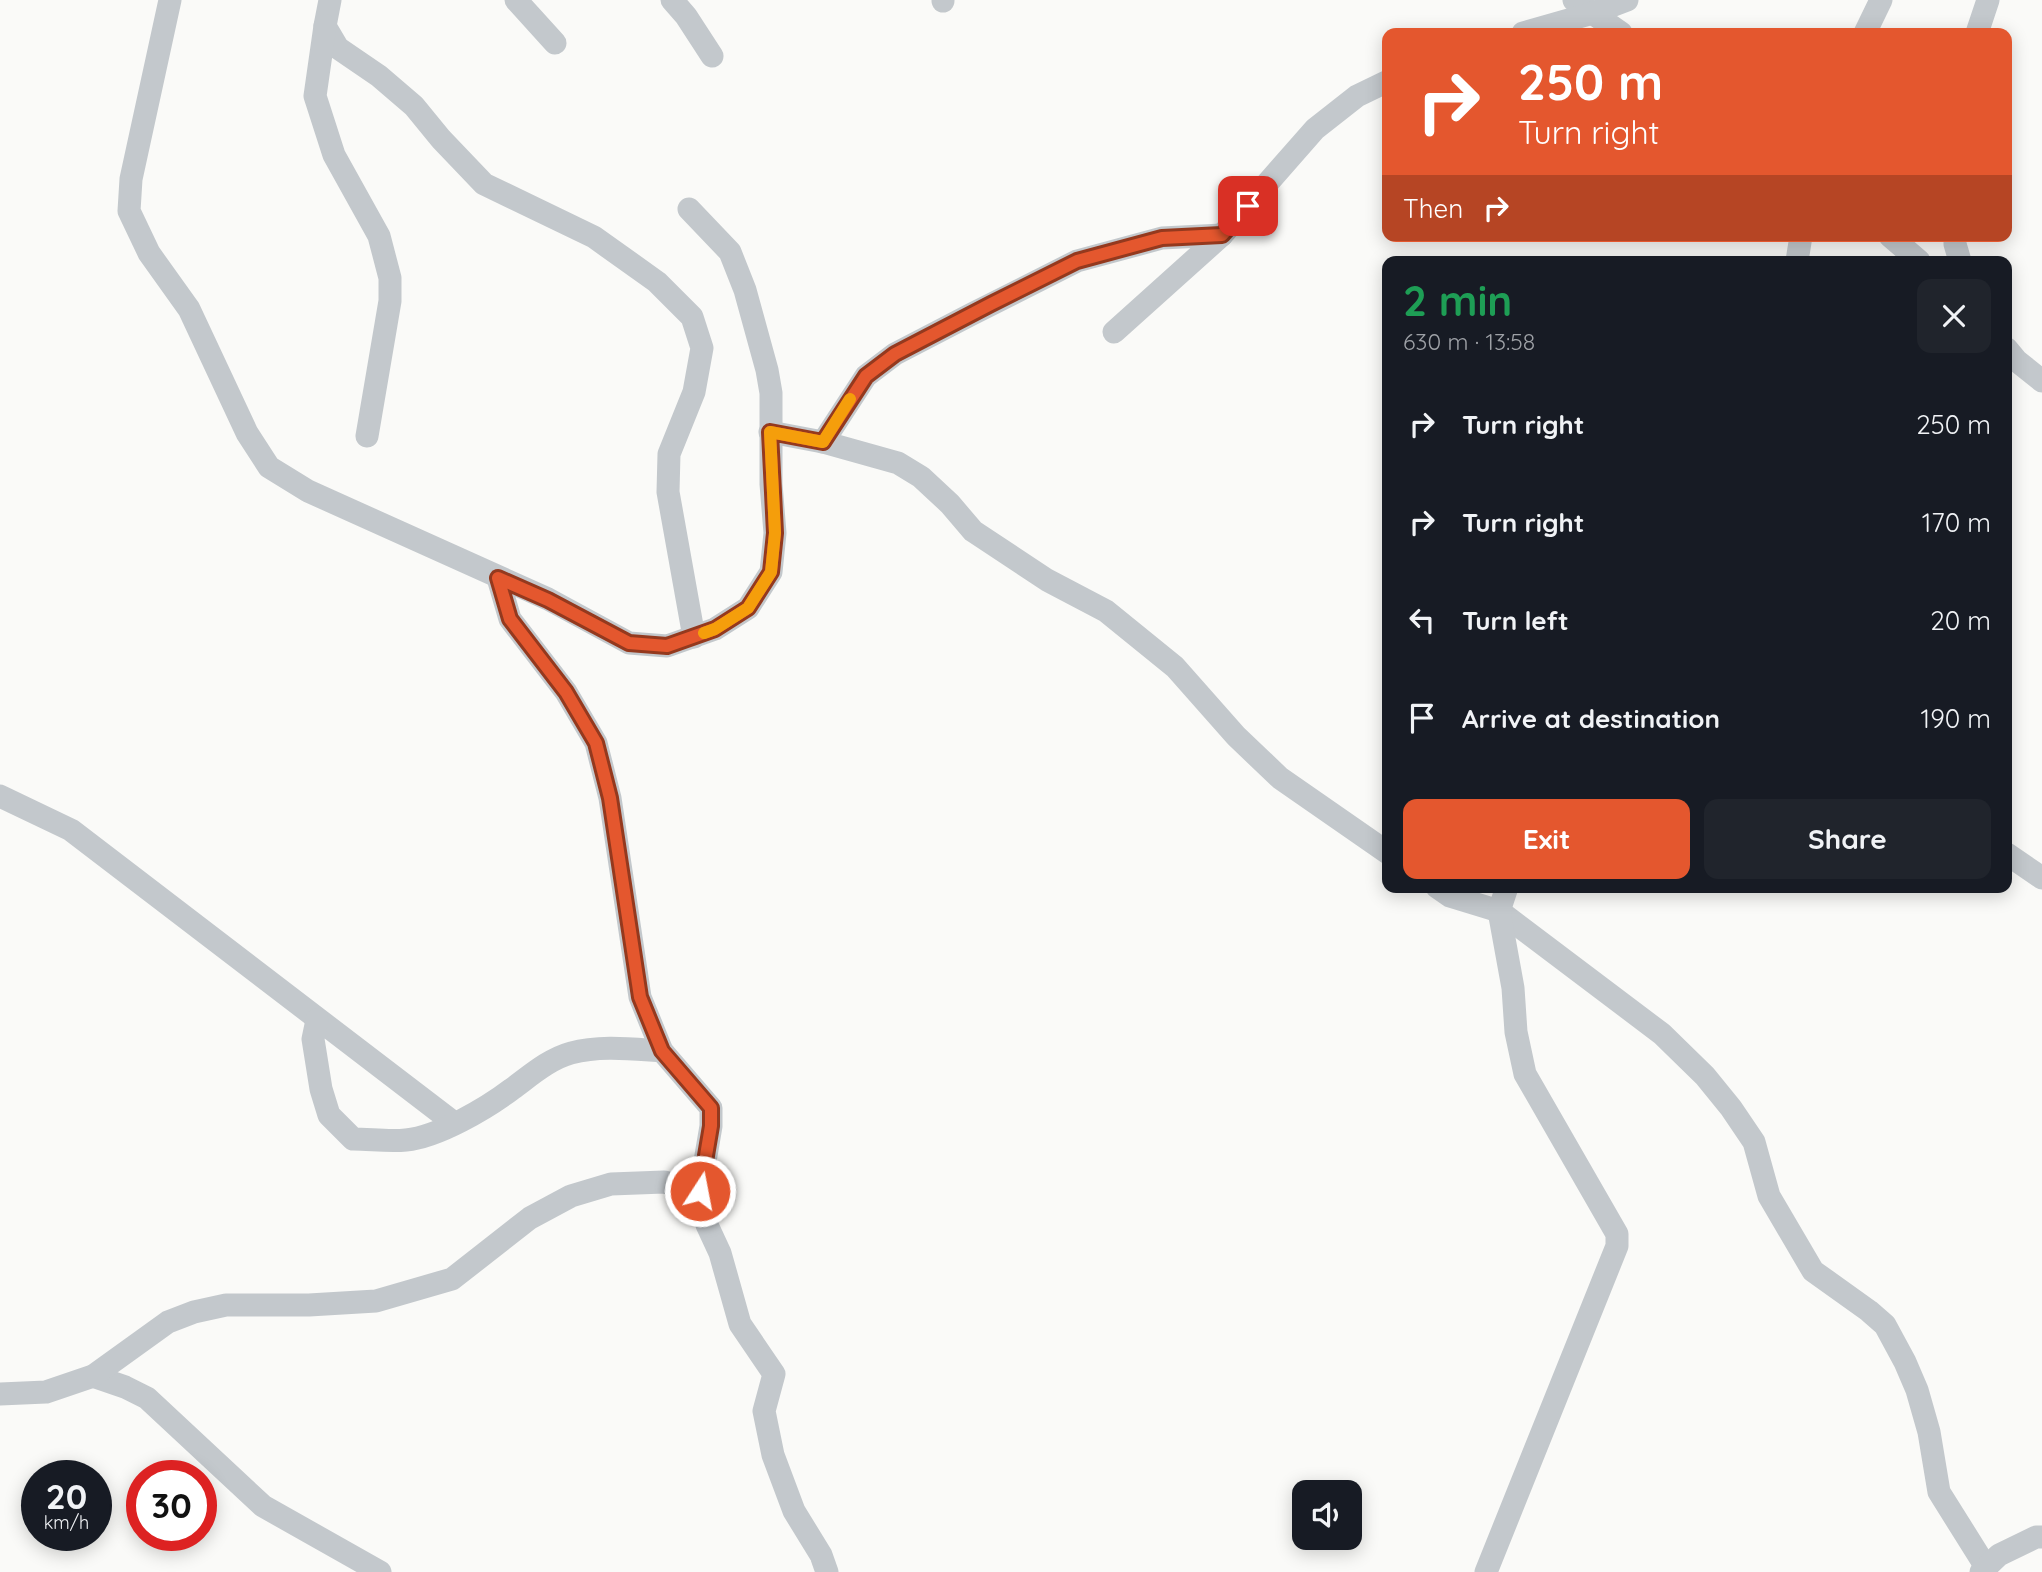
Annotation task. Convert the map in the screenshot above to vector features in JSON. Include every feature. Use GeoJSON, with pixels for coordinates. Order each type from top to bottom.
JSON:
{"type":"FeatureCollection","features":[{"type":"Feature","properties":{"kind":"street"},"geometry":{"type":"LineString","coordinates":[[170,0],[131,179],[129,211],[149,253],[190,309],[247,433],[269,467],[309,491],[548,600],[629,643],[667,646],[715,629],[748,608],[771,572],[775,533],[770,432],[771,393],[746,290],[730,252],[689,209]]}},
{"type":"Feature","properties":{"kind":"street"},"geometry":{"type":"LineString","coordinates":[[330,0],[315,96],[334,155],[379,236],[390,278],[390,301],[367,436]]}},
{"type":"Feature","properties":{"kind":"street"},"geometry":{"type":"LineString","coordinates":[[516,0],[555,43]]}},
{"type":"Feature","properties":{"kind":"street"},"geometry":{"type":"LineString","coordinates":[[672,0],[712,56]]}},
{"type":"Feature","properties":{"kind":"street"},"geometry":{"type":"LineString","coordinates":[[1534,28],[1584,6],[1627,0]]}},
{"type":"Feature","properties":{"kind":"street"},"geometry":{"type":"LineString","coordinates":[[1867,28],[1881,0]]}},
{"type":"Feature","properties":{"kind":"street"},"geometry":{"type":"LineString","coordinates":[[1980,28],[1988,0]]}},
{"type":"Feature","properties":{"kind":"street"},"geometry":{"type":"LineString","coordinates":[[1584,6],[1614,28]]}},
{"type":"Feature","properties":{"kind":"street"},"geometry":{"type":"LineString","coordinates":[[325,26],[338,48],[379,76],[414,106],[484,184],[594,237],[657,282],[692,317],[702,348],[694,392],[669,454],[668,492],[694,637]]}},
{"type":"Feature","properties":{"kind":"street"},"geometry":{"type":"LineString","coordinates":[[1114,332],[1222,235],[1315,129],[1357,96],[1382,84]]}},
{"type":"Feature","properties":{"kind":"street"},"geometry":{"type":"LineString","coordinates":[[823,442],[866,376],[895,354],[1031,283],[1077,261],[1162,238],[1222,235]]}},
{"type":"Feature","properties":{"kind":"street"},"geometry":{"type":"LineString","coordinates":[[1897,242],[1913,256]]}},
{"type":"Feature","properties":{"kind":"street"},"geometry":{"type":"LineString","coordinates":[[2012,355],[2042,381]]}},
{"type":"Feature","properties":{"kind":"street"},"geometry":{"type":"LineString","coordinates":[[770,432],[823,442],[898,463],[921,477],[950,504],[973,531],[1047,580],[1106,611],[1175,667],[1236,736],[1280,778],[1382,849]]}},
{"type":"Feature","properties":{"kind":"street"},"geometry":{"type":"LineString","coordinates":[[498,578],[510,619],[566,692],[596,743],[610,798],[640,997],[662,1051],[711,1108],[711,1126],[700,1191],[707,1225],[720,1253],[740,1324],[774,1374],[764,1411],[773,1455],[794,1511],[821,1555],[827,1572]]}},
{"type":"Feature","properties":{"kind":"street"},"geometry":{"type":"LineString","coordinates":[[0,796],[71,830],[454,1123]]}},
{"type":"Feature","properties":{"kind":"street"},"geometry":{"type":"LineString","coordinates":[[2012,858],[2042,878]]}},
{"type":"Feature","properties":{"kind":"street"},"geometry":{"type":"LineString","coordinates":[[1446,893],[1499,911],[1662,1034],[1705,1076],[1754,1142],[1769,1196],[1813,1272],[1870,1311],[1885,1325],[1917,1390],[1929,1432],[1939,1492],[1984,1570],[1999,1555],[2036,1537],[2042,1537]]}},
{"type":"Feature","properties":{"kind":"street"},"geometry":{"type":"LineString","coordinates":[[1486,1572],[1617,1246],[1617,1234],[1525,1074],[1516,1031],[1513,988],[1499,911],[1505,893]]}},
{"type":"Feature","properties":{"kind":"street"},"geometry":{"type":"LineString","coordinates":[[317,1020],[313,1039],[321,1088],[329,1115],[353,1139],[408,1140],[467,1118],[536,1071],[569,1053],[602,1048],[662,1051]]}},
{"type":"Feature","properties":{"kind":"street"},"geometry":{"type":"LineString","coordinates":[[0,1394],[46,1392],[93,1376],[168,1322],[194,1312],[226,1305],[309,1305],[376,1301],[453,1279],[530,1218],[558,1202],[611,1184],[664,1182],[700,1191]]}},
{"type":"Feature","properties":{"kind":"street"},"geometry":{"type":"LineString","coordinates":[[93,1376],[147,1398],[263,1506],[380,1572]]}},
{"type":"Feature","properties":{"kind":"slow traffic"},"geometry":{"type":"LineString","coordinates":[[704,633],[748,608],[771,572],[775,533],[770,432],[823,442],[850,399]]}},
{"type":"Feature","properties":{"kind":"route"},"geometry":{"type":"LineString","coordinates":[[700,1191],[711,1126],[711,1108],[662,1051],[640,997],[610,798],[596,743],[566,692],[510,619],[498,578],[548,600],[629,643],[667,646],[715,629],[748,608],[771,572],[775,533],[770,432],[823,442],[866,376],[895,354],[1077,261],[1162,238],[1222,235],[1248,206]]}}]}
